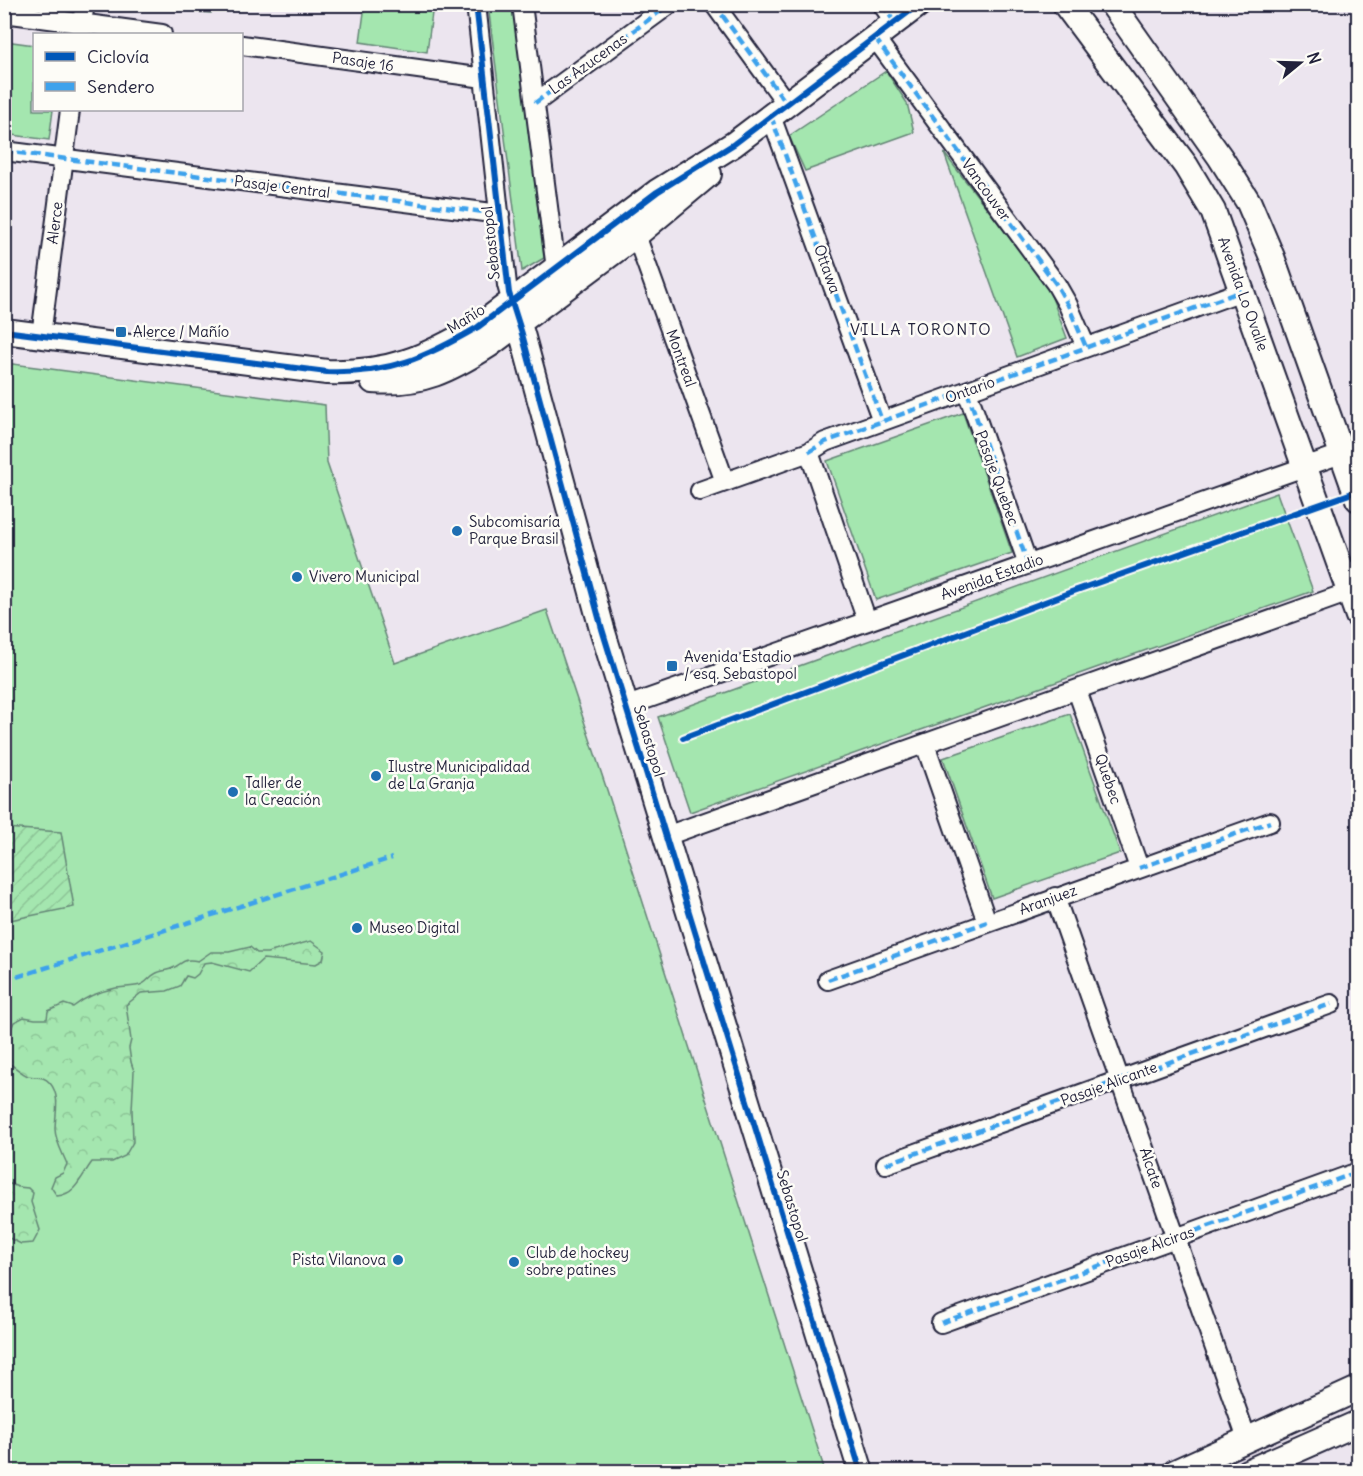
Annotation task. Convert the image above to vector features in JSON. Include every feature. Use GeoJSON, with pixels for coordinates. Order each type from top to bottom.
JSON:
{"type":"FeatureCollection","features":[{"type":"Feature","properties":{"kind":"street"},"geometry":{"type":"LineString","coordinates":[[81,29],[85,4]]}},
{"type":"Feature","properties":{"kind":"street","name":"Sebastopol"},"geometry":{"type":"LineString","coordinates":[[476,4],[507,285],[574,530],[861,1472]]}},
{"type":"Feature","properties":{"kind":"street"},"geometry":{"type":"LineString","coordinates":[[522,4],[556,269]]}},
{"type":"Feature","properties":{"kind":"street","name":"Las Azucenas"},"geometry":{"type":"LineString","coordinates":[[535,103],[670,4]]}},
{"type":"Feature","properties":{"kind":"street","name":"Ottawa"},"geometry":{"type":"LineString","coordinates":[[714,4],[779,110],[882,421]]}},
{"type":"Feature","properties":{"kind":"street"},"geometry":{"type":"LineString","coordinates":[[4,331],[327,372],[380,382],[421,379],[451,369],[465,361],[556,269],[657,192],[734,144],[875,38],[889,14],[919,4]]}},
{"type":"Feature","properties":{"kind":"street","name":"Avenida Lo Ovalle"},"geometry":{"type":"LineString","coordinates":[[1065,4],[1196,180],[1220,228],[1305,466],[1354,591],[1359,616]]}},
{"type":"Feature","properties":{"kind":"street"},"geometry":{"type":"LineString","coordinates":[[1112,4],[1220,157],[1249,203],[1350,451],[1359,499]]}},
{"type":"Feature","properties":{"kind":"street"},"geometry":{"type":"LineString","coordinates":[[4,13],[81,29],[146,33]]}},
{"type":"Feature","properties":{"kind":"street","name":"Vancouver"},"geometry":{"type":"LineString","coordinates":[[875,38],[1056,284],[1068,305],[1086,347]]}},
{"type":"Feature","properties":{"kind":"street","name":"Pasaje 16"},"geometry":{"type":"LineString","coordinates":[[243,45],[484,78]]}},
{"type":"Feature","properties":{"kind":"street","name":"Alerce"},"geometry":{"type":"LineString","coordinates":[[41,336],[70,111]]}},
{"type":"Feature","properties":{"kind":"street"},"geometry":{"type":"LineString","coordinates":[[515,313],[636,235],[709,174],[734,144]]}},
{"type":"Feature","properties":{"kind":"street","name":"Pasaje Central"},"geometry":{"type":"LineString","coordinates":[[4,151],[500,214]]}},
{"type":"Feature","properties":{"kind":"street","name":"Montreal"},"geometry":{"type":"LineString","coordinates":[[636,235],[725,482]]}},
{"type":"Feature","properties":{"kind":"street","name":"Ontario"},"geometry":{"type":"LineString","coordinates":[[700,491],[809,452],[825,442],[1242,291]]}},
{"type":"Feature","properties":{"kind":"street","name":"Pasaje Quebec"},"geometry":{"type":"LineString","coordinates":[[967,391],[1028,564]]}},
{"type":"Feature","properties":{"kind":"street","name":"Avenida Estadio"},"geometry":{"type":"LineString","coordinates":[[627,706],[1350,451]]}},
{"type":"Feature","properties":{"kind":"street"},"geometry":{"type":"LineString","coordinates":[[809,452],[867,621]]}},
{"type":"Feature","properties":{"kind":"street"},"geometry":{"type":"LineString","coordinates":[[666,836],[1354,591]]}},
{"type":"Feature","properties":{"kind":"street","name":"Quebec"},"geometry":{"type":"LineString","coordinates":[[1077,690],[1139,868]]}},
{"type":"Feature","properties":{"kind":"street"},"geometry":{"type":"LineString","coordinates":[[926,744],[987,922]]}},
{"type":"Feature","properties":{"kind":"street","name":"Aranjuez"},"geometry":{"type":"LineString","coordinates":[[828,980],[1270,822]]}},
{"type":"Feature","properties":{"kind":"street","name":"Alcate"},"geometry":{"type":"LineString","coordinates":[[1055,897],[1247,1439]]}},
{"type":"Feature","properties":{"kind":"street","name":"Pasaje Alicante"},"geometry":{"type":"LineString","coordinates":[[886,1164],[1332,1004]]}},
{"type":"Feature","properties":{"kind":"street","name":"Pasaje Alciras"},"geometry":{"type":"LineString","coordinates":[[941,1323],[1359,1172]]}},
{"type":"Feature","properties":{"kind":"street"},"geometry":{"type":"LineString","coordinates":[[1181,1470],[1359,1389]]}},
{"type":"Feature","properties":{"kind":"street"},"geometry":{"type":"LineString","coordinates":[[1247,1472],[1359,1423]]}},
{"type":"Feature","properties":{"kind":"green space"},"geometry":{"type":"Polygon","coordinates":[[[212,4],[211,13],[125,5],[212,4]]]}},
{"type":"Feature","properties":{"kind":"green space"},"geometry":{"type":"Polygon","coordinates":[[[365,5],[433,5],[427,52],[360,42],[365,5]]]}},
{"type":"Feature","properties":{"kind":"green space"},"geometry":{"type":"Polygon","coordinates":[[[488,5],[513,5],[544,258],[522,271],[488,5]]]}},
{"type":"Feature","properties":{"kind":"green space"},"geometry":{"type":"Polygon","coordinates":[[[5,41],[33,45],[33,111],[53,111],[49,140],[5,134],[5,41]]]}},
{"type":"Feature","properties":{"kind":"green space"},"geometry":{"type":"Polygon","coordinates":[[[886,71],[907,103],[914,132],[805,171],[789,136],[886,71]]]}},
{"type":"Feature","properties":{"kind":"green space"},"geometry":{"type":"Polygon","coordinates":[[[944,153],[1048,287],[1067,338],[1017,357],[944,153]]]}},
{"type":"Feature","properties":{"kind":"green space"},"geometry":{"type":"Polygon","coordinates":[[[5,363],[325,405],[327,463],[395,663],[547,610],[825,1471],[5,1471],[5,363]]]}},
{"type":"Feature","properties":{"kind":"green space"},"geometry":{"type":"Polygon","coordinates":[[[963,413],[1012,553],[876,600],[827,461],[963,413]]]}},
{"type":"Feature","properties":{"kind":"green space"},"geometry":{"type":"Polygon","coordinates":[[[1277,493],[1313,591],[690,812],[658,717],[1277,493]]]}},
{"type":"Feature","properties":{"kind":"green space"},"geometry":{"type":"Polygon","coordinates":[[[1070,714],[1120,853],[992,898],[943,758],[1070,714]]]}},
{"type":"Feature","properties":{"kind":"green space"},"geometry":{"type":"Polygon","coordinates":[[[5,828],[61,832],[74,907],[5,921],[5,828]]]}},
{"type":"Feature","properties":{"kind":"green space"},"geometry":{"type":"Polygon","coordinates":[[[311,941],[325,951],[323,960],[316,964],[263,959],[249,972],[212,962],[204,963],[198,974],[193,978],[186,976],[180,986],[167,991],[141,993],[126,1005],[131,1040],[129,1048],[134,1071],[133,1142],[125,1156],[112,1162],[92,1162],[74,1188],[64,1195],[57,1196],[51,1187],[55,1177],[63,1173],[67,1164],[55,1133],[57,1106],[55,1094],[50,1083],[45,1079],[28,1076],[5,1061],[5,1035],[10,1031],[14,1022],[24,1017],[47,1019],[48,1011],[64,1004],[73,1007],[88,997],[105,991],[140,985],[157,973],[171,969],[187,960],[198,961],[211,952],[229,952],[250,947],[257,953],[267,953],[311,941]]]}},
{"type":"Feature","properties":{"kind":"green space"},"geometry":{"type":"Polygon","coordinates":[[[5,1182],[28,1188],[33,1193],[31,1202],[40,1230],[33,1243],[21,1244],[5,1236],[5,1182]]]}},
{"type":"Feature","properties":{"kind":"marked path"},"geometry":{"type":"LineString","coordinates":[[535,103],[670,4]]}},
{"type":"Feature","properties":{"kind":"marked path"},"geometry":{"type":"LineString","coordinates":[[714,4],[787,104]]}},
{"type":"Feature","properties":{"kind":"marked path"},"geometry":{"type":"LineString","coordinates":[[882,4],[895,23]]}},
{"type":"Feature","properties":{"kind":"marked path"},"geometry":{"type":"LineString","coordinates":[[875,38],[1056,284],[1068,305],[1086,347]]}},
{"type":"Feature","properties":{"kind":"marked path"},"geometry":{"type":"LineString","coordinates":[[771,116],[882,421]]}},
{"type":"Feature","properties":{"kind":"marked path"},"geometry":{"type":"LineString","coordinates":[[4,151],[500,214]]}},
{"type":"Feature","properties":{"kind":"marked path"},"geometry":{"type":"LineString","coordinates":[[809,452],[825,442],[1242,291]]}},
{"type":"Feature","properties":{"kind":"marked path"},"geometry":{"type":"LineString","coordinates":[[967,391],[1028,564]]}},
{"type":"Feature","properties":{"kind":"marked path"},"geometry":{"type":"LineString","coordinates":[[1139,868],[1270,822]]}},
{"type":"Feature","properties":{"kind":"marked path"},"geometry":{"type":"LineString","coordinates":[[4,981],[392,858]]}},
{"type":"Feature","properties":{"kind":"marked path"},"geometry":{"type":"LineString","coordinates":[[828,980],[987,922]]}},
{"type":"Feature","properties":{"kind":"marked path"},"geometry":{"type":"LineString","coordinates":[[886,1164],[1331,1004]]}},
{"type":"Feature","properties":{"kind":"marked path"},"geometry":{"type":"LineString","coordinates":[[941,1323],[1358,1172]]}},
{"type":"Feature","properties":{"kind":"cycle path"},"geometry":{"type":"LineString","coordinates":[[476,4],[509,293],[602,629],[861,1472]]}},
{"type":"Feature","properties":{"kind":"cycle path","name":"Mañío"},"geometry":{"type":"LineString","coordinates":[[4,331],[327,372],[369,370],[406,362],[441,347],[478,327],[657,192],[734,144],[919,4]]}},
{"type":"Feature","properties":{"kind":"cycle path"},"geometry":{"type":"LineString","coordinates":[[683,738],[1074,591],[1358,491]]}},
{"type":"Feature","properties":{"kind":"place","name":"Alerce / Mañío"},"geometry":{"type":"Point","coordinates":[121,332]}},
{"type":"Feature","properties":{"kind":"place","name":"Subcomisaría Parque Brasil"},"geometry":{"type":"Point","coordinates":[457,531]}},
{"type":"Feature","properties":{"kind":"place","name":"Vivero Municipal"},"geometry":{"type":"Point","coordinates":[297,577]}},
{"type":"Feature","properties":{"kind":"place","name":"Avenida Estadio / esq. Sebastopol"},"geometry":{"type":"Point","coordinates":[672,666]}},
{"type":"Feature","properties":{"kind":"place","name":"Ilustre Municipalidad de La Granja"},"geometry":{"type":"Point","coordinates":[376,776]}},
{"type":"Feature","properties":{"kind":"place","name":"Taller de la Creación"},"geometry":{"type":"Point","coordinates":[233,792]}},
{"type":"Feature","properties":{"kind":"place","name":"Museo Digital"},"geometry":{"type":"Point","coordinates":[357,928]}},
{"type":"Feature","properties":{"kind":"place","name":"Pista Vilanova"},"geometry":{"type":"Point","coordinates":[398,1260]}},
{"type":"Feature","properties":{"kind":"place","name":"Club de hockey sobre patines"},"geometry":{"type":"Point","coordinates":[514,1262]}},
{"type":"Feature","properties":{"kind":"district","name":"VILLA TORONTO"},"geometry":{"type":"Point","coordinates":[921,329]}}]}
